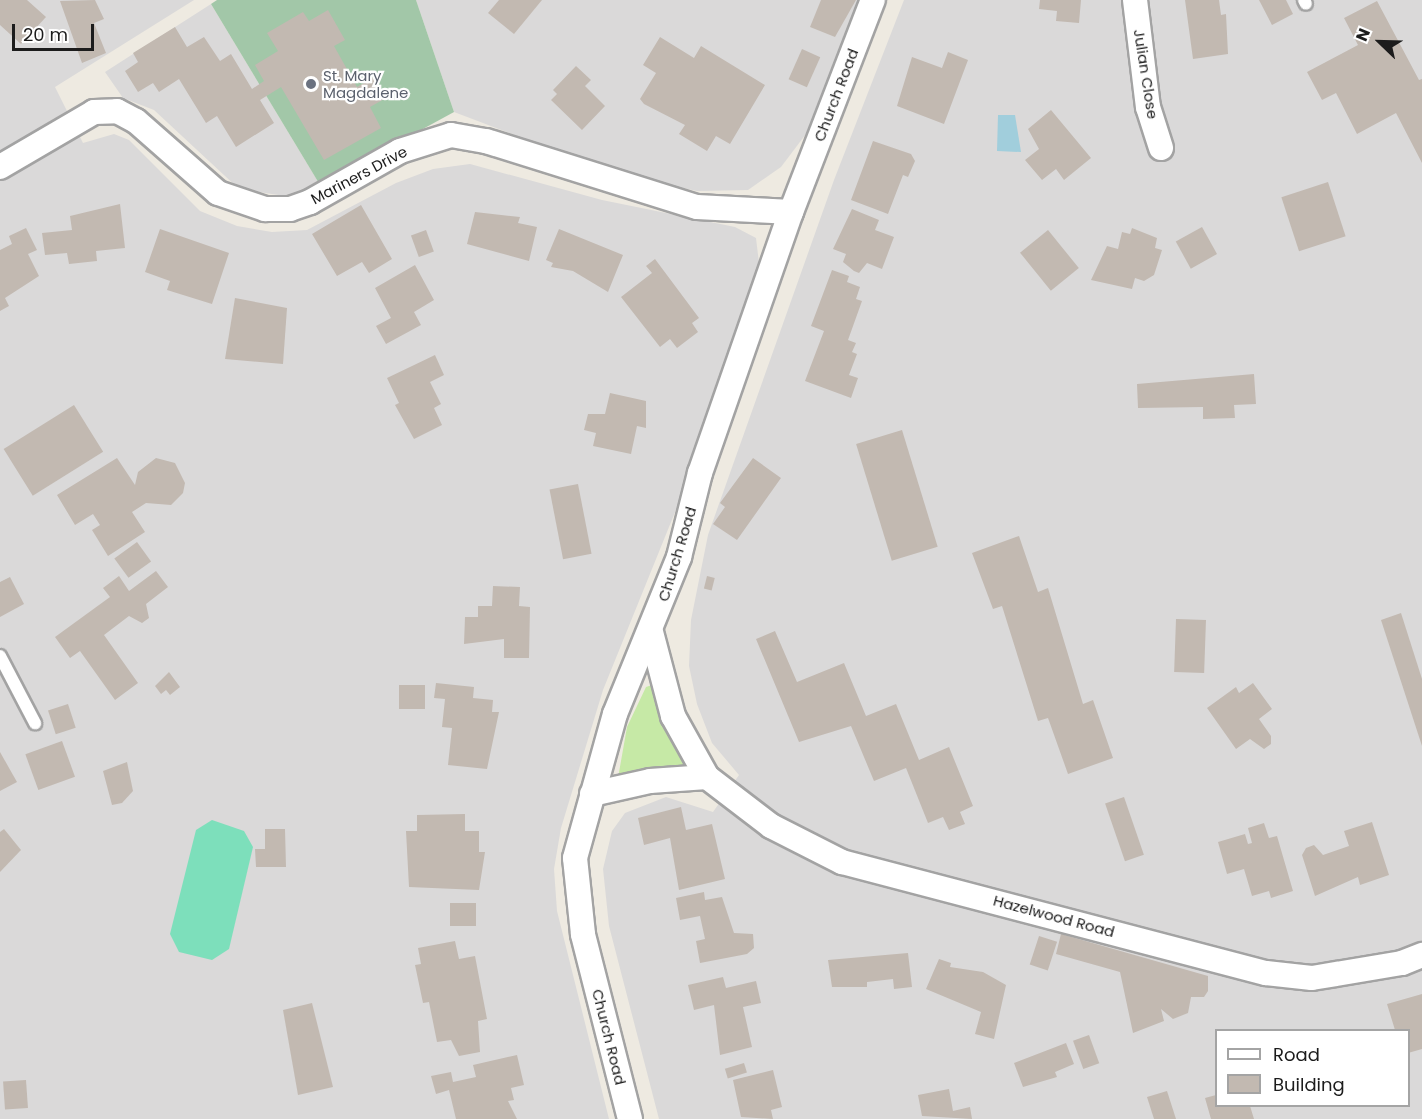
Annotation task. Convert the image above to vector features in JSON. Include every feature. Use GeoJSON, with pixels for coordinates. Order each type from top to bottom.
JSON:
{"type":"FeatureCollection","features":[{"type":"Feature","properties":{"kind":"street","name":"Church Road"},"geometry":{"type":"LineString","coordinates":[[630,1119],[583,934],[575,858],[615,714],[651,632],[679,557],[700,473],[791,212],[873,0]]}},
{"type":"Feature","properties":{"kind":"street","name":"Julian Close"},"geometry":{"type":"LineString","coordinates":[[1135,0],[1148,107],[1161,148]]}},
{"type":"Feature","properties":{"kind":"street","name":"Mariners Drive"},"geometry":{"type":"LineString","coordinates":[[0,167],[94,112],[117,111],[136,121],[218,193],[265,209],[290,209],[310,202],[400,151],[451,135],[486,141],[697,207],[791,212]]}},
{"type":"Feature","properties":{"kind":"street","name":"Hazelwood Road"},"geometry":{"type":"LineString","coordinates":[[651,632],[673,716],[707,777],[771,826],[842,862],[1266,973],[1312,978],[1402,963],[1422,955]]}},
{"type":"Feature","properties":{"kind":"street"},"geometry":{"type":"LineString","coordinates":[[592,794],[650,782],[707,777]]}},
{"type":"Feature","properties":{"kind":"lane"},"geometry":{"type":"LineString","coordinates":[[0,656],[35,723]]}},
{"type":"Feature","properties":{"kind":"shaded area"},"geometry":{"type":"Polygon","coordinates":[[[0,0],[194,0],[55,87],[83,143],[114,134],[129,140],[200,211],[237,226],[272,232],[307,230],[396,183],[433,169],[470,164],[602,200],[735,227],[756,238],[759,263],[686,485],[603,690],[561,828],[554,869],[557,911],[609,1119],[0,1119],[0,0]]]}},
{"type":"Feature","properties":{"kind":"shaded area"},"geometry":{"type":"Polygon","coordinates":[[[416,0],[863,0],[812,126],[781,167],[748,190],[697,191],[617,174],[454,112],[416,0]]]}},
{"type":"Feature","properties":{"kind":"shaded area"},"geometry":{"type":"Polygon","coordinates":[[[904,0],[1422,0],[1422,1119],[659,1119],[609,926],[603,869],[612,831],[625,813],[666,797],[713,812],[739,775],[712,743],[697,704],[689,666],[691,620],[708,535],[834,180],[904,0]]]}},
{"type":"Feature","properties":{"kind":"shaded area"},"geometry":{"type":"Polygon","coordinates":[[[211,4],[320,185],[285,196],[239,189],[154,110],[123,98],[105,72],[211,4]]]}},
{"type":"Feature","properties":{"kind":"green space"},"geometry":{"type":"Polygon","coordinates":[[[217,0],[416,0],[454,112],[320,185],[211,4],[217,0]]]}},
{"type":"Feature","properties":{"kind":"green space"},"geometry":{"type":"Polygon","coordinates":[[[652,685],[661,699],[667,732],[686,766],[618,778],[627,727],[646,687],[652,685]]]}},
{"type":"Feature","properties":{"kind":"green space"},"geometry":{"type":"Polygon","coordinates":[[[212,820],[244,831],[253,847],[229,949],[212,960],[179,952],[170,934],[196,830],[212,820]]]}},
{"type":"Feature","properties":{"kind":"water"},"geometry":{"type":"Polygon","coordinates":[[[998,115],[1015,115],[1021,152],[997,151],[998,115]]]}},
{"type":"Feature","properties":{"kind":"building"},"geometry":{"type":"Polygon","coordinates":[[[0,0],[27,0],[46,17],[21,44],[0,25],[0,0]]]}},
{"type":"Feature","properties":{"kind":"building"},"geometry":{"type":"Polygon","coordinates":[[[95,0],[104,19],[94,23],[106,53],[82,63],[60,1],[95,0]]]}},
{"type":"Feature","properties":{"kind":"building"},"geometry":{"type":"Polygon","coordinates":[[[499,0],[542,0],[514,34],[488,13],[499,0]]]}},
{"type":"Feature","properties":{"kind":"building"},"geometry":{"type":"Polygon","coordinates":[[[821,0],[856,0],[835,37],[810,27],[821,0]]]}},
{"type":"Feature","properties":{"kind":"building"},"geometry":{"type":"Polygon","coordinates":[[[1040,0],[1081,0],[1079,23],[1056,21],[1057,11],[1039,9],[1040,0]]]}},
{"type":"Feature","properties":{"kind":"building"},"geometry":{"type":"Polygon","coordinates":[[[1185,0],[1219,0],[1221,15],[1226,14],[1228,54],[1193,59],[1185,0]]]}},
{"type":"Feature","properties":{"kind":"building"},"geometry":{"type":"Polygon","coordinates":[[[1259,0],[1286,0],[1293,14],[1272,25],[1259,0]]]}},
{"type":"Feature","properties":{"kind":"building"},"geometry":{"type":"Polygon","coordinates":[[[1377,1],[1419,80],[1422,79],[1422,163],[1396,113],[1357,134],[1336,93],[1322,100],[1307,72],[1358,45],[1344,18],[1377,1]]]}},
{"type":"Feature","properties":{"kind":"building"},"geometry":{"type":"Polygon","coordinates":[[[328,10],[345,40],[334,46],[357,87],[374,77],[386,98],[370,107],[381,128],[324,160],[281,87],[260,100],[274,123],[236,147],[217,116],[206,123],[179,79],[159,92],[153,83],[138,92],[125,71],[138,62],[133,53],[175,27],[187,47],[204,37],[220,61],[231,54],[252,89],[264,81],[255,65],[278,51],[267,33],[303,12],[309,21],[328,10]]]}},
{"type":"Feature","properties":{"kind":"building"},"geometry":{"type":"Polygon","coordinates":[[[660,37],[694,58],[701,46],[765,85],[730,144],[716,136],[707,151],[679,134],[685,125],[644,104],[640,99],[656,73],[643,65],[660,37]]]}},
{"type":"Feature","properties":{"kind":"building"},"geometry":{"type":"Polygon","coordinates":[[[802,49],[820,57],[807,87],[789,79],[802,49]]]}},
{"type":"Feature","properties":{"kind":"building"},"geometry":{"type":"Polygon","coordinates":[[[948,52],[968,60],[944,124],[897,106],[912,57],[942,68],[948,52]]]}},
{"type":"Feature","properties":{"kind":"building"},"geometry":{"type":"Polygon","coordinates":[[[576,66],[591,80],[585,86],[605,106],[582,130],[551,100],[557,94],[553,90],[576,66]]]}},
{"type":"Feature","properties":{"kind":"building"},"geometry":{"type":"Polygon","coordinates":[[[1051,110],[1091,158],[1064,180],[1056,169],[1042,180],[1025,160],[1039,149],[1028,129],[1051,110]]]}},
{"type":"Feature","properties":{"kind":"building"},"geometry":{"type":"Polygon","coordinates":[[[873,141],[911,154],[915,161],[908,177],[903,175],[888,214],[851,200],[873,141]]]}},
{"type":"Feature","properties":{"kind":"building"},"geometry":{"type":"Polygon","coordinates":[[[1328,182],[1346,236],[1299,251],[1281,197],[1328,182]]]}},
{"type":"Feature","properties":{"kind":"building"},"geometry":{"type":"Polygon","coordinates":[[[120,204],[125,248],[96,251],[97,261],[69,264],[67,253],[45,255],[42,233],[72,230],[70,216],[120,204]]]}},
{"type":"Feature","properties":{"kind":"building"},"geometry":{"type":"Polygon","coordinates":[[[361,205],[392,259],[369,273],[362,262],[337,276],[312,234],[361,205]]]}},
{"type":"Feature","properties":{"kind":"building"},"geometry":{"type":"Polygon","coordinates":[[[852,209],[879,220],[875,230],[894,237],[882,269],[867,263],[859,273],[854,271],[843,262],[846,254],[833,249],[852,209]]]}},
{"type":"Feature","properties":{"kind":"building"},"geometry":{"type":"Polygon","coordinates":[[[475,212],[520,217],[518,223],[537,227],[529,261],[467,244],[475,212]]]}},
{"type":"Feature","properties":{"kind":"building"},"geometry":{"type":"Polygon","coordinates":[[[1202,227],[1217,254],[1191,269],[1176,242],[1202,227]]]}},
{"type":"Feature","properties":{"kind":"building"},"geometry":{"type":"Polygon","coordinates":[[[26,228],[37,250],[28,254],[39,276],[5,298],[9,306],[0,311],[0,250],[12,244],[9,236],[26,228]]]}},
{"type":"Feature","properties":{"kind":"building"},"geometry":{"type":"Polygon","coordinates":[[[1132,228],[1157,238],[1155,248],[1162,250],[1154,275],[1144,281],[1135,278],[1132,289],[1091,280],[1107,246],[1118,249],[1122,232],[1130,234],[1132,228]]]}},
{"type":"Feature","properties":{"kind":"building"},"geometry":{"type":"Polygon","coordinates":[[[160,229],[229,253],[212,304],[167,290],[170,281],[145,272],[160,229]]]}},
{"type":"Feature","properties":{"kind":"building"},"geometry":{"type":"Polygon","coordinates":[[[559,229],[623,255],[608,292],[573,271],[551,267],[553,263],[546,260],[559,229]]]}},
{"type":"Feature","properties":{"kind":"building"},"geometry":{"type":"Polygon","coordinates":[[[426,230],[434,252],[419,257],[411,235],[426,230]]]}},
{"type":"Feature","properties":{"kind":"building"},"geometry":{"type":"Polygon","coordinates":[[[1048,230],[1079,268],[1051,291],[1020,253],[1048,230]]]}},
{"type":"Feature","properties":{"kind":"building"},"geometry":{"type":"Polygon","coordinates":[[[655,259],[699,318],[692,323],[698,332],[677,348],[670,339],[660,347],[621,297],[652,273],[646,266],[655,259]]]}},
{"type":"Feature","properties":{"kind":"building"},"geometry":{"type":"Polygon","coordinates":[[[415,265],[434,300],[414,312],[421,325],[386,344],[376,326],[391,318],[375,288],[415,265]]]}},
{"type":"Feature","properties":{"kind":"building"},"geometry":{"type":"Polygon","coordinates":[[[832,270],[849,276],[847,282],[860,287],[856,299],[862,301],[848,340],[856,343],[852,352],[857,354],[849,375],[858,378],[851,398],[805,381],[824,331],[811,326],[832,270]]]}},
{"type":"Feature","properties":{"kind":"building"},"geometry":{"type":"Polygon","coordinates":[[[235,298],[287,308],[283,364],[225,359],[235,298]]]}},
{"type":"Feature","properties":{"kind":"building"},"geometry":{"type":"Polygon","coordinates":[[[435,355],[444,375],[430,382],[441,404],[434,408],[442,425],[414,439],[395,405],[399,403],[387,378],[435,355]]]}},
{"type":"Feature","properties":{"kind":"building"},"geometry":{"type":"Polygon","coordinates":[[[1254,374],[1256,404],[1234,405],[1235,418],[1203,419],[1203,407],[1138,408],[1137,384],[1254,374]]]}},
{"type":"Feature","properties":{"kind":"building"},"geometry":{"type":"Polygon","coordinates":[[[610,393],[646,401],[646,428],[637,426],[631,454],[593,446],[596,433],[584,430],[588,414],[605,414],[610,393]]]}},
{"type":"Feature","properties":{"kind":"building"},"geometry":{"type":"Polygon","coordinates":[[[74,405],[103,452],[33,496],[4,449],[74,405]]]}},
{"type":"Feature","properties":{"kind":"building"},"geometry":{"type":"Polygon","coordinates":[[[902,430],[938,547],[892,561],[856,444],[902,430]]]}},
{"type":"Feature","properties":{"kind":"building"},"geometry":{"type":"Polygon","coordinates":[[[117,458],[135,485],[138,472],[156,458],[175,463],[185,483],[183,493],[171,505],[146,503],[132,512],[145,532],[108,556],[92,530],[100,525],[93,514],[75,525],[57,495],[117,458]]]}},
{"type":"Feature","properties":{"kind":"building"},"geometry":{"type":"Polygon","coordinates":[[[753,458],[781,478],[737,540],[713,524],[725,507],[720,503],[753,458]]]}},
{"type":"Feature","properties":{"kind":"building"},"geometry":{"type":"Polygon","coordinates":[[[578,484],[592,554],[563,559],[550,490],[578,484]]]}},
{"type":"Feature","properties":{"kind":"building"},"geometry":{"type":"Polygon","coordinates":[[[1019,536],[1038,592],[1048,588],[1083,704],[1093,700],[1113,758],[1068,774],[1048,718],[1038,721],[1002,606],[993,609],[972,553],[1019,536]]]}},
{"type":"Feature","properties":{"kind":"building"},"geometry":{"type":"Polygon","coordinates":[[[137,542],[151,561],[128,578],[114,558],[137,542]]]}},
{"type":"Feature","properties":{"kind":"building"},"geometry":{"type":"Polygon","coordinates":[[[156,571],[168,587],[146,604],[149,618],[142,623],[129,616],[104,635],[138,683],[115,700],[80,651],[70,658],[55,637],[110,597],[103,588],[119,576],[129,591],[156,571]]]}},
{"type":"Feature","properties":{"kind":"building"},"geometry":{"type":"Polygon","coordinates":[[[707,576],[715,578],[712,591],[704,589],[707,576]]]}},
{"type":"Feature","properties":{"kind":"building"},"geometry":{"type":"Polygon","coordinates":[[[10,577],[24,604],[0,617],[0,582],[10,577]]]}},
{"type":"Feature","properties":{"kind":"building"},"geometry":{"type":"Polygon","coordinates":[[[493,586],[520,587],[519,606],[530,607],[529,658],[504,658],[504,639],[464,644],[465,617],[478,617],[478,606],[492,606],[493,586]]]}},
{"type":"Feature","properties":{"kind":"building"},"geometry":{"type":"Polygon","coordinates":[[[1401,613],[1422,679],[1422,746],[1381,620],[1401,613]]]}},
{"type":"Feature","properties":{"kind":"building"},"geometry":{"type":"Polygon","coordinates":[[[1176,619],[1206,620],[1204,673],[1174,672],[1176,619]]]}},
{"type":"Feature","properties":{"kind":"building"},"geometry":{"type":"Polygon","coordinates":[[[775,631],[797,682],[844,663],[866,716],[896,704],[919,760],[949,747],[973,806],[960,812],[965,824],[949,830],[943,817],[928,823],[906,768],[874,781],[851,726],[799,742],[756,639],[775,631]]]}},
{"type":"Feature","properties":{"kind":"building"},"geometry":{"type":"Polygon","coordinates":[[[169,672],[180,687],[170,695],[166,690],[161,694],[155,686],[169,672]]]}},
{"type":"Feature","properties":{"kind":"building"},"geometry":{"type":"Polygon","coordinates":[[[436,683],[474,687],[473,698],[493,700],[492,712],[499,712],[487,769],[448,765],[452,728],[442,727],[445,699],[434,698],[436,683]]]}},
{"type":"Feature","properties":{"kind":"building"},"geometry":{"type":"Polygon","coordinates":[[[1253,683],[1272,709],[1259,719],[1271,736],[1271,744],[1264,749],[1250,739],[1236,749],[1207,708],[1236,687],[1239,693],[1253,683]]]}},
{"type":"Feature","properties":{"kind":"building"},"geometry":{"type":"Polygon","coordinates":[[[399,685],[425,685],[425,709],[399,709],[399,685]]]}},
{"type":"Feature","properties":{"kind":"building"},"geometry":{"type":"Polygon","coordinates":[[[68,704],[76,728],[56,734],[48,710],[68,704]]]}},
{"type":"Feature","properties":{"kind":"building"},"geometry":{"type":"Polygon","coordinates":[[[62,741],[75,777],[38,790],[25,754],[62,741]]]}},
{"type":"Feature","properties":{"kind":"building"},"geometry":{"type":"Polygon","coordinates":[[[0,752],[17,782],[0,791],[0,752]]]}},
{"type":"Feature","properties":{"kind":"building"},"geometry":{"type":"Polygon","coordinates":[[[127,762],[133,791],[122,803],[112,805],[103,771],[127,762]]]}},
{"type":"Feature","properties":{"kind":"building"},"geometry":{"type":"Polygon","coordinates":[[[1124,797],[1144,855],[1125,861],[1105,804],[1124,797]]]}},
{"type":"Feature","properties":{"kind":"building"},"geometry":{"type":"Polygon","coordinates":[[[681,807],[686,830],[712,824],[725,879],[679,890],[670,838],[644,845],[638,818],[681,807]]]}},
{"type":"Feature","properties":{"kind":"building"},"geometry":{"type":"Polygon","coordinates":[[[465,814],[465,831],[479,831],[479,852],[485,852],[479,890],[409,887],[406,831],[417,831],[417,815],[465,814]]]}},
{"type":"Feature","properties":{"kind":"building"},"geometry":{"type":"Polygon","coordinates":[[[1372,822],[1389,875],[1360,885],[1358,877],[1315,896],[1302,855],[1306,848],[1314,845],[1323,855],[1349,846],[1344,831],[1372,822]]]}},
{"type":"Feature","properties":{"kind":"building"},"geometry":{"type":"Polygon","coordinates":[[[1264,823],[1269,838],[1277,836],[1293,891],[1271,898],[1269,891],[1252,896],[1244,869],[1227,874],[1218,842],[1245,834],[1248,844],[1252,843],[1248,828],[1264,823]]]}},
{"type":"Feature","properties":{"kind":"building"},"geometry":{"type":"Polygon","coordinates":[[[4,829],[21,850],[0,872],[0,832],[4,829]]]}},
{"type":"Feature","properties":{"kind":"building"},"geometry":{"type":"Polygon","coordinates":[[[265,829],[285,829],[286,867],[256,867],[255,849],[265,849],[265,829]]]}},
{"type":"Feature","properties":{"kind":"building"},"geometry":{"type":"Polygon","coordinates":[[[704,892],[705,900],[722,897],[734,933],[753,934],[754,948],[747,954],[700,963],[696,941],[705,939],[700,916],[680,920],[676,898],[704,892]]]}},
{"type":"Feature","properties":{"kind":"building"},"geometry":{"type":"Polygon","coordinates":[[[450,903],[476,903],[476,926],[450,926],[450,903]]]}},
{"type":"Feature","properties":{"kind":"building"},"geometry":{"type":"Polygon","coordinates":[[[1061,934],[1208,976],[1208,991],[1204,997],[1191,997],[1188,1013],[1173,1019],[1161,1009],[1164,1021],[1133,1033],[1120,972],[1056,954],[1061,934]]]}},
{"type":"Feature","properties":{"kind":"building"},"geometry":{"type":"Polygon","coordinates":[[[1039,936],[1057,942],[1048,970],[1030,965],[1039,936]]]}},
{"type":"Feature","properties":{"kind":"building"},"geometry":{"type":"Polygon","coordinates":[[[455,941],[459,959],[475,956],[487,1019],[478,1021],[480,1052],[459,1056],[451,1040],[437,1042],[429,1002],[423,1003],[415,965],[421,964],[418,948],[455,941]]]}},
{"type":"Feature","properties":{"kind":"building"},"geometry":{"type":"Polygon","coordinates":[[[908,953],[912,987],[894,989],[893,979],[867,982],[867,987],[832,987],[828,960],[908,953]]]}},
{"type":"Feature","properties":{"kind":"building"},"geometry":{"type":"Polygon","coordinates":[[[939,959],[951,963],[950,967],[983,972],[1006,985],[994,1039],[975,1034],[981,1012],[926,989],[939,959]]]}},
{"type":"Feature","properties":{"kind":"building"},"geometry":{"type":"Polygon","coordinates":[[[723,977],[726,988],[756,981],[761,1003],[743,1007],[752,1047],[720,1055],[714,1005],[694,1010],[688,985],[723,977]]]}},
{"type":"Feature","properties":{"kind":"building"},"geometry":{"type":"Polygon","coordinates":[[[1422,994],[1422,1049],[1410,1052],[1410,1029],[1395,1029],[1387,1004],[1422,994]]]}},
{"type":"Feature","properties":{"kind":"building"},"geometry":{"type":"Polygon","coordinates":[[[312,1003],[333,1087],[298,1095],[283,1010],[312,1003]]]}},
{"type":"Feature","properties":{"kind":"building"},"geometry":{"type":"Polygon","coordinates":[[[1089,1035],[1099,1063],[1083,1069],[1073,1041],[1089,1035]]]}},
{"type":"Feature","properties":{"kind":"building"},"geometry":{"type":"Polygon","coordinates":[[[1066,1043],[1074,1064],[1055,1072],[1057,1077],[1023,1087],[1014,1063],[1066,1043]]]}},
{"type":"Feature","properties":{"kind":"building"},"geometry":{"type":"Polygon","coordinates":[[[517,1055],[524,1085],[511,1088],[514,1100],[508,1101],[517,1119],[456,1119],[449,1090],[436,1094],[431,1076],[451,1072],[453,1082],[476,1077],[473,1065],[517,1055]]]}},
{"type":"Feature","properties":{"kind":"building"},"geometry":{"type":"Polygon","coordinates":[[[744,1063],[747,1073],[728,1078],[725,1069],[744,1063]]]}},
{"type":"Feature","properties":{"kind":"building"},"geometry":{"type":"Polygon","coordinates":[[[773,1070],[782,1107],[771,1110],[773,1119],[741,1117],[733,1080],[773,1070]]]}},
{"type":"Feature","properties":{"kind":"building"},"geometry":{"type":"Polygon","coordinates":[[[26,1080],[28,1108],[5,1110],[3,1082],[26,1080]]]}},
{"type":"Feature","properties":{"kind":"building"},"geometry":{"type":"Polygon","coordinates":[[[949,1089],[953,1111],[970,1107],[972,1119],[922,1116],[918,1095],[949,1089]]]}},
{"type":"Feature","properties":{"kind":"building"},"geometry":{"type":"Polygon","coordinates":[[[1167,1091],[1176,1119],[1154,1119],[1147,1097],[1167,1091]]]}},
{"type":"Feature","properties":{"kind":"building"},"geometry":{"type":"Polygon","coordinates":[[[1215,1095],[1215,1107],[1250,1107],[1254,1119],[1211,1119],[1205,1098],[1215,1095]]]}},
{"type":"Feature","properties":{"kind":"place","name":"St. Mary Magdalene"},"geometry":{"type":"Point","coordinates":[311,84]}}]}
